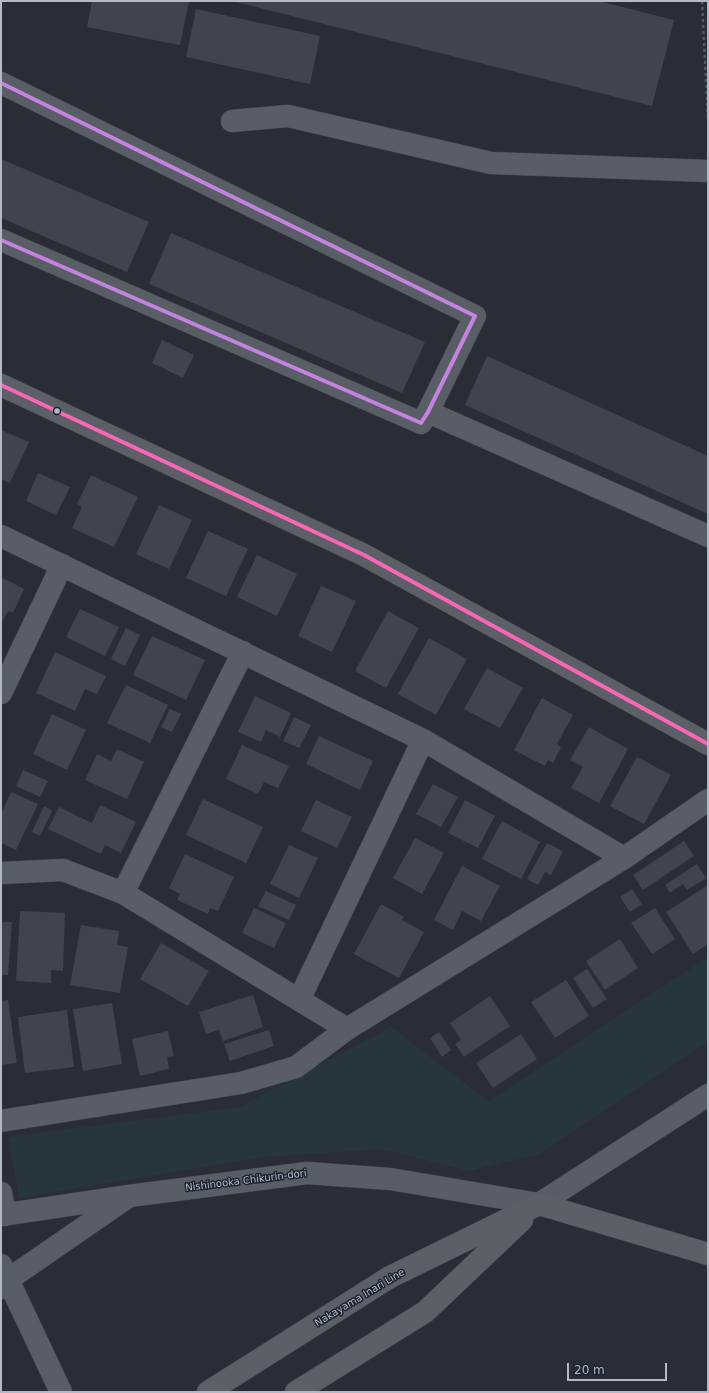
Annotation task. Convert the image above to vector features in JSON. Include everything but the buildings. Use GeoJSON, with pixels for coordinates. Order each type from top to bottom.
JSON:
{"type":"FeatureCollection","features":[{"type":"Feature","properties":{"kind":"main road"},"geometry":{"type":"LineString","coordinates":[[1,385],[364,555],[708,744]]}},
{"type":"Feature","properties":{"kind":"main road"},"geometry":{"type":"LineString","coordinates":[[296,1392],[425,1312],[539,1204],[708,1254]]}},
{"type":"Feature","properties":{"kind":"main road","name":"Nakayama Inari Line"},"geometry":{"type":"LineString","coordinates":[[208,1392],[390,1277],[539,1204]]}},
{"type":"Feature","properties":{"kind":"street"},"geometry":{"type":"LineString","coordinates":[[1,83],[475,316],[428,412],[421,423],[1,240]]}},
{"type":"Feature","properties":{"kind":"street"},"geometry":{"type":"LineString","coordinates":[[232,121],[288,116],[491,163],[708,171]]}},
{"type":"Feature","properties":{"kind":"street"},"geometry":{"type":"LineString","coordinates":[[428,412],[708,536]]}},
{"type":"Feature","properties":{"kind":"street"},"geometry":{"type":"LineString","coordinates":[[1,536],[423,740],[624,858]]}},
{"type":"Feature","properties":{"kind":"street"},"geometry":{"type":"LineString","coordinates":[[1,693],[62,565]]}},
{"type":"Feature","properties":{"kind":"street"},"geometry":{"type":"LineString","coordinates":[[123,893],[243,652]]}},
{"type":"Feature","properties":{"kind":"street"},"geometry":{"type":"LineString","coordinates":[[299,1000],[423,740]]}},
{"type":"Feature","properties":{"kind":"street"},"geometry":{"type":"LineString","coordinates":[[1,1121],[241,1083],[296,1066],[347,1030],[624,858],[708,800]]}},
{"type":"Feature","properties":{"kind":"street"},"geometry":{"type":"LineString","coordinates":[[1,873],[63,870],[123,893],[347,1030]]}},
{"type":"Feature","properties":{"kind":"street"},"geometry":{"type":"LineString","coordinates":[[539,1204],[708,1095]]}},
{"type":"Feature","properties":{"kind":"street","name":"Nishinooka Chikurin-dori"},"geometry":{"type":"LineString","coordinates":[[3,1215],[129,1196],[307,1173],[390,1179],[539,1204]]}},
{"type":"Feature","properties":{"kind":"street"},"geometry":{"type":"LineString","coordinates":[[1,1193],[3,1215]]}},
{"type":"Feature","properties":{"kind":"street"},"geometry":{"type":"LineString","coordinates":[[61,1392],[4,1277],[129,1196]]}},
{"type":"Feature","properties":{"kind":"path"},"geometry":{"type":"LineString","coordinates":[[702,1],[708,119]]}},
{"type":"Feature","properties":{"kind":"shaded area"},"geometry":{"type":"Polygon","coordinates":[[[708,957],[708,1042],[539,1154],[469,1171],[382,1149],[264,1157],[19,1198],[8,1137],[239,1107],[391,1027],[489,1101],[708,957]]]}},
{"type":"Feature","properties":{"kind":"transit line"},"geometry":{"type":"LineString","coordinates":[[1,83],[475,316],[428,412],[421,423],[1,240]]}},
{"type":"Feature","properties":{"kind":"transit line"},"geometry":{"type":"LineString","coordinates":[[1,385],[364,555],[708,744]]}}]}
